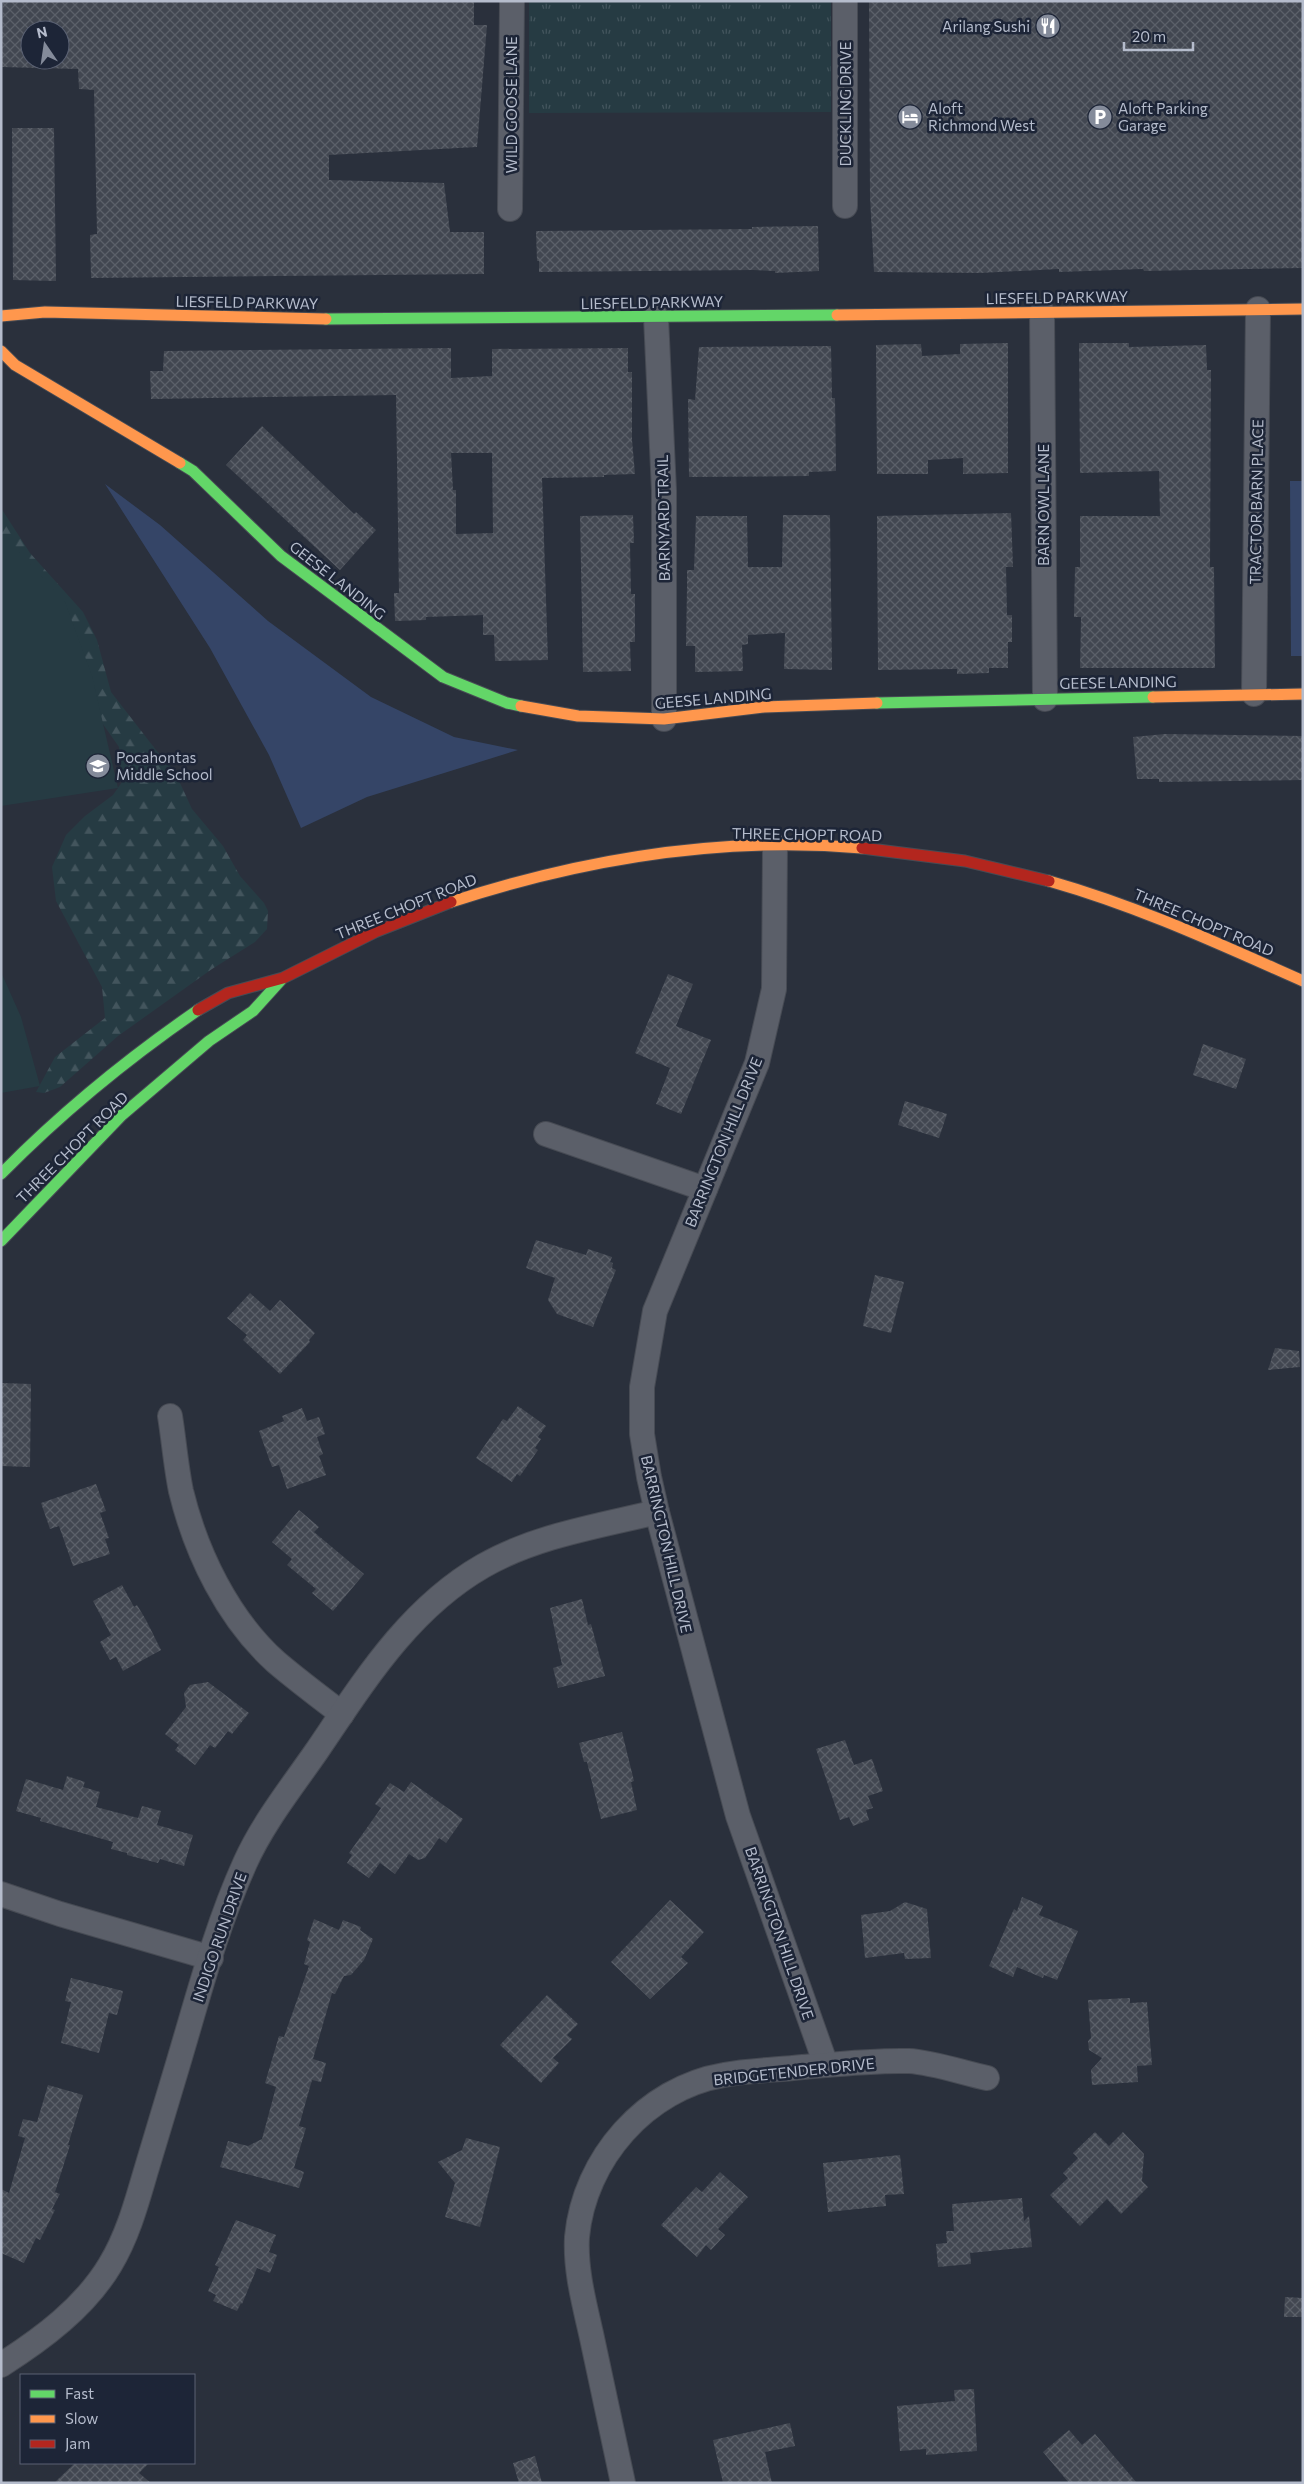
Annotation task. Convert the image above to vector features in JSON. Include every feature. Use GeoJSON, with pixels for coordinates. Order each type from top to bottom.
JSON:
{"type":"FeatureCollection","features":[{"type":"Feature","properties":{"kind":"street","name":"WILD GOOSE LANE"},"geometry":{"type":"LineString","coordinates":[[510,209],[512,1]]}},
{"type":"Feature","properties":{"kind":"street","name":"DUCKLING DRIVE"},"geometry":{"type":"LineString","coordinates":[[845,1],[845,206]]}},
{"type":"Feature","properties":{"kind":"street","name":"TRACTOR BARN PLACE"},"geometry":{"type":"LineString","coordinates":[[1254,694],[1258,309]]}},
{"type":"Feature","properties":{"kind":"street","name":"LIESFELD PARKWAY"},"geometry":{"type":"LineString","coordinates":[[1,316],[45,312],[378,320],[1303,309]]}},
{"type":"Feature","properties":{"kind":"street","name":"BARN OWL LANE"},"geometry":{"type":"LineString","coordinates":[[1042,312],[1045,698]]}},
{"type":"Feature","properties":{"kind":"street","name":"BARNYARD TRAIL"},"geometry":{"type":"LineString","coordinates":[[656,317],[664,491],[664,719]]}},
{"type":"Feature","properties":{"kind":"street","name":"GEESE LANDING"},"geometry":{"type":"LineString","coordinates":[[1,351],[15,366],[194,471],[281,556],[378,630],[443,676],[507,703],[578,716],[664,719],[764,707],[1045,698],[1303,694]]}},
{"type":"Feature","properties":{"kind":"street","name":"THREE CHOPT ROAD"},"geometry":{"type":"LineString","coordinates":[[1,1174],[75,1103],[142,1049],[226,994],[281,980],[372,933],[435,908],[489,890],[601,862],[688,850],[774,845],[860,848],[913,853],[1008,870],[1121,903],[1177,924],[1303,981]]}},
{"type":"Feature","properties":{"kind":"street","name":"BARRINGTON HILL DRIVE"},"geometry":{"type":"LineString","coordinates":[[774,845],[774,989],[757,1063],[655,1311],[642,1387],[642,1434],[657,1512],[738,1816],[826,2065]]}},
{"type":"Feature","properties":{"kind":"street","name":"THREE CHOPT ROAD"},"geometry":{"type":"LineString","coordinates":[[1,1241],[122,1115],[209,1041],[253,1011],[281,980]]}},
{"type":"Feature","properties":{"kind":"street"},"geometry":{"type":"LineString","coordinates":[[546,1134],[705,1189]]}},
{"type":"Feature","properties":{"kind":"street"},"geometry":{"type":"LineString","coordinates":[[170,1416],[181,1489],[187,1512],[212,1577],[242,1623],[275,1661],[342,1714]]}},
{"type":"Feature","properties":{"kind":"street","name":"INDIGO RUN DRIVE"},"geometry":{"type":"LineString","coordinates":[[1,2365],[62,2321],[110,2265],[135,2207],[211,1958],[230,1900],[246,1861],[273,1813],[342,1714],[410,1624],[451,1586],[509,1553],[559,1537],[657,1512]]}},
{"type":"Feature","properties":{"kind":"street"},"geometry":{"type":"LineString","coordinates":[[1,1894],[60,1914],[211,1958]]}},
{"type":"Feature","properties":{"kind":"street","name":"BRIDGETENDER DRIVE"},"geometry":{"type":"LineString","coordinates":[[623,2483],[582,2291],[578,2237],[594,2177],[611,2148],[633,2122],[666,2096],[688,2085],[723,2075],[826,2065],[910,2061],[987,2078]]}},
{"type":"Feature","properties":{"kind":"green space"},"geometry":{"type":"Polygon","coordinates":[[[529,1],[831,1],[831,112],[529,113],[529,1]]]}},
{"type":"Feature","properties":{"kind":"green space"},"geometry":{"type":"Polygon","coordinates":[[[1,508],[30,553],[83,612],[97,640],[111,692],[174,770],[192,809],[223,846],[240,876],[264,903],[268,911],[267,929],[255,942],[212,969],[118,1036],[60,1087],[44,1093],[36,1092],[55,1057],[105,1018],[102,987],[56,901],[52,867],[66,835],[85,816],[113,795],[122,782],[119,747],[79,690],[4,546],[1,537],[1,508]]]}},
{"type":"Feature","properties":{"kind":"green space"},"geometry":{"type":"Polygon","coordinates":[[[1,540],[19,552],[65,602],[92,676],[118,788],[1,806],[1,540]]]}},
{"type":"Feature","properties":{"kind":"green space"},"geometry":{"type":"Polygon","coordinates":[[[1,972],[21,1017],[40,1086],[1,1093],[1,972]]]}},
{"type":"Feature","properties":{"kind":"water"},"geometry":{"type":"Polygon","coordinates":[[[1290,481],[1303,481],[1303,656],[1291,656],[1290,481]]]}},
{"type":"Feature","properties":{"kind":"water"},"geometry":{"type":"Polygon","coordinates":[[[105,484],[160,525],[268,621],[371,697],[454,737],[518,750],[367,797],[301,828],[269,755],[210,648],[105,484]]]}},
{"type":"Feature","properties":{"kind":"building"},"geometry":{"type":"Polygon","coordinates":[[[3,1],[474,1],[474,25],[487,25],[477,147],[329,155],[329,180],[444,183],[450,232],[484,232],[484,274],[91,278],[90,235],[97,234],[94,90],[79,89],[78,69],[70,69],[70,20],[20,20],[20,67],[1,67],[3,1]]]}},
{"type":"Feature","properties":{"kind":"building"},"geometry":{"type":"Polygon","coordinates":[[[869,1],[1303,1],[1303,268],[1144,271],[1143,269],[1059,272],[1059,269],[980,273],[874,272],[870,197],[869,1]]]}},
{"type":"Feature","properties":{"kind":"building"},"geometry":{"type":"Polygon","coordinates":[[[12,128],[54,128],[56,281],[13,280],[12,128]]]}},
{"type":"Feature","properties":{"kind":"building"},"geometry":{"type":"Polygon","coordinates":[[[818,226],[819,271],[775,273],[775,271],[753,270],[539,272],[539,261],[537,261],[536,231],[752,229],[752,227],[818,226]]]}},
{"type":"Feature","properties":{"kind":"building"},"geometry":{"type":"Polygon","coordinates":[[[1008,343],[1008,473],[963,474],[963,458],[928,460],[928,474],[877,474],[876,345],[921,344],[922,356],[960,354],[960,344],[1008,343]]]}},
{"type":"Feature","properties":{"kind":"building"},"geometry":{"type":"Polygon","coordinates":[[[1079,343],[1129,343],[1129,347],[1206,345],[1207,370],[1211,370],[1210,567],[1214,567],[1215,668],[1080,668],[1081,617],[1074,617],[1075,567],[1080,567],[1080,516],[1160,516],[1159,471],[1080,473],[1079,343]]]}},
{"type":"Feature","properties":{"kind":"building"},"geometry":{"type":"Polygon","coordinates":[[[831,346],[832,398],[835,398],[836,471],[809,472],[809,476],[689,477],[688,399],[695,400],[699,347],[831,346]]]}},
{"type":"Feature","properties":{"kind":"building"},"geometry":{"type":"Polygon","coordinates":[[[451,348],[451,378],[492,376],[492,349],[628,348],[628,372],[632,372],[632,440],[635,474],[604,475],[604,477],[542,478],[548,660],[495,661],[494,635],[483,635],[483,615],[426,617],[426,620],[395,621],[394,593],[399,593],[396,395],[151,399],[150,371],[163,371],[164,351],[451,348]],[[451,453],[453,490],[456,490],[456,534],[493,533],[492,453],[451,453]]]}},
{"type":"Feature","properties":{"kind":"building"},"geometry":{"type":"Polygon","coordinates":[[[262,426],[354,514],[356,512],[376,530],[340,570],[226,465],[262,426]]]}},
{"type":"Feature","properties":{"kind":"building"},"geometry":{"type":"Polygon","coordinates":[[[1011,513],[1013,567],[1006,567],[1007,615],[1012,615],[1012,642],[1008,642],[1008,668],[989,668],[989,673],[957,674],[957,669],[878,670],[877,516],[1011,513]]]}},
{"type":"Feature","properties":{"kind":"building"},"geometry":{"type":"Polygon","coordinates":[[[633,515],[634,543],[630,543],[631,594],[635,594],[635,642],[630,642],[631,671],[583,672],[580,516],[633,515]]]}},
{"type":"Feature","properties":{"kind":"building"},"geometry":{"type":"Polygon","coordinates":[[[783,515],[830,515],[832,670],[784,669],[785,633],[748,635],[748,644],[742,645],[743,671],[695,672],[695,646],[686,646],[687,570],[694,570],[696,516],[747,516],[748,567],[782,567],[783,515]]]}},
{"type":"Feature","properties":{"kind":"building"},"geometry":{"type":"Polygon","coordinates":[[[1165,734],[1303,736],[1303,780],[1159,782],[1159,779],[1137,779],[1133,737],[1165,734]]]}},
{"type":"Feature","properties":{"kind":"building"},"geometry":{"type":"Polygon","coordinates":[[[668,974],[693,984],[676,1026],[711,1040],[681,1114],[656,1104],[670,1068],[635,1053],[668,974]]]}},
{"type":"Feature","properties":{"kind":"building"},"geometry":{"type":"Polygon","coordinates":[[[1203,1044],[1246,1059],[1236,1089],[1193,1075],[1203,1044]]]}},
{"type":"Feature","properties":{"kind":"building"},"geometry":{"type":"Polygon","coordinates":[[[905,1101],[947,1114],[939,1138],[898,1125],[905,1101]]]}},
{"type":"Feature","properties":{"kind":"building"},"geometry":{"type":"Polygon","coordinates":[[[536,1240],[586,1255],[588,1249],[612,1257],[610,1262],[613,1263],[612,1268],[616,1270],[593,1327],[557,1314],[548,1300],[555,1278],[526,1268],[536,1240]]]}},
{"type":"Feature","properties":{"kind":"building"},"geometry":{"type":"Polygon","coordinates":[[[875,1275],[904,1282],[891,1333],[863,1326],[875,1275]]]}},
{"type":"Feature","properties":{"kind":"building"},"geometry":{"type":"Polygon","coordinates":[[[250,1293],[270,1311],[280,1300],[315,1333],[309,1340],[310,1342],[280,1374],[243,1340],[247,1335],[227,1318],[250,1293]]]}},
{"type":"Feature","properties":{"kind":"building"},"geometry":{"type":"Polygon","coordinates":[[[1275,1348],[1299,1351],[1300,1367],[1268,1370],[1275,1348]]]}},
{"type":"Feature","properties":{"kind":"building"},"geometry":{"type":"Polygon","coordinates":[[[1,1383],[31,1384],[30,1467],[1,1466],[1,1383]]]}},
{"type":"Feature","properties":{"kind":"building"},"geometry":{"type":"Polygon","coordinates":[[[518,1406],[546,1426],[538,1437],[541,1439],[535,1448],[538,1450],[520,1476],[517,1474],[512,1482],[476,1458],[503,1419],[507,1421],[518,1406]]]}},
{"type":"Feature","properties":{"kind":"building"},"geometry":{"type":"Polygon","coordinates":[[[302,1408],[307,1421],[319,1417],[325,1434],[317,1437],[323,1454],[319,1456],[326,1475],[287,1489],[279,1465],[272,1467],[259,1431],[284,1421],[282,1416],[302,1408]]]}},
{"type":"Feature","properties":{"kind":"building"},"geometry":{"type":"Polygon","coordinates":[[[96,1484],[106,1511],[100,1513],[109,1538],[105,1539],[110,1554],[73,1566],[59,1526],[50,1529],[41,1503],[96,1484]]]}},
{"type":"Feature","properties":{"kind":"building"},"geometry":{"type":"Polygon","coordinates":[[[299,1510],[319,1527],[314,1532],[364,1574],[333,1611],[312,1593],[316,1589],[287,1565],[292,1559],[272,1542],[299,1510]]]}},
{"type":"Feature","properties":{"kind":"building"},"geometry":{"type":"Polygon","coordinates":[[[122,1585],[134,1607],[137,1605],[146,1620],[161,1650],[123,1671],[116,1657],[110,1660],[100,1642],[111,1635],[93,1601],[122,1585]]]}},
{"type":"Feature","properties":{"kind":"building"},"geometry":{"type":"Polygon","coordinates":[[[582,1599],[588,1625],[591,1624],[605,1676],[558,1688],[553,1668],[562,1665],[550,1608],[582,1599]]]}},
{"type":"Feature","properties":{"kind":"building"},"geometry":{"type":"Polygon","coordinates":[[[208,1682],[249,1713],[232,1734],[228,1731],[215,1748],[210,1745],[195,1765],[175,1750],[179,1745],[165,1734],[186,1707],[184,1693],[190,1685],[208,1682]]]}},
{"type":"Feature","properties":{"kind":"building"},"geometry":{"type":"Polygon","coordinates":[[[622,1732],[634,1781],[631,1782],[637,1810],[601,1819],[587,1762],[584,1762],[579,1743],[622,1732]]]}},
{"type":"Feature","properties":{"kind":"building"},"geometry":{"type":"Polygon","coordinates":[[[845,1740],[854,1765],[872,1759],[883,1791],[868,1796],[873,1808],[866,1810],[869,1820],[853,1826],[849,1817],[840,1820],[816,1749],[845,1740]]]}},
{"type":"Feature","properties":{"kind":"building"},"geometry":{"type":"Polygon","coordinates":[[[67,1776],[85,1782],[83,1787],[100,1792],[96,1807],[138,1818],[142,1806],[161,1811],[157,1825],[193,1835],[184,1866],[160,1859],[158,1863],[127,1855],[127,1853],[111,1849],[113,1842],[40,1821],[41,1818],[16,1811],[26,1779],[63,1790],[67,1776]]]}},
{"type":"Feature","properties":{"kind":"building"},"geometry":{"type":"Polygon","coordinates":[[[411,1782],[463,1819],[446,1843],[439,1838],[425,1858],[418,1860],[409,1854],[395,1874],[380,1863],[369,1878],[347,1863],[352,1855],[349,1853],[381,1808],[375,1804],[390,1783],[404,1792],[411,1782]]]}},
{"type":"Feature","properties":{"kind":"building"},"geometry":{"type":"Polygon","coordinates":[[[1022,1897],[1043,1906],[1039,1915],[1078,1931],[1057,1980],[1044,1975],[1043,1978],[1017,1967],[1013,1977],[989,1966],[1014,1909],[1017,1911],[1022,1897]]]}},
{"type":"Feature","properties":{"kind":"building"},"geometry":{"type":"Polygon","coordinates":[[[670,1900],[704,1932],[681,1957],[688,1963],[650,1999],[611,1962],[670,1900]]]}},
{"type":"Feature","properties":{"kind":"building"},"geometry":{"type":"Polygon","coordinates":[[[905,1902],[927,1909],[931,1958],[905,1959],[904,1953],[865,1958],[861,1915],[890,1911],[905,1902]]]}},
{"type":"Feature","properties":{"kind":"building"},"geometry":{"type":"Polygon","coordinates":[[[314,1919],[339,1930],[343,1920],[361,1927],[360,1930],[373,1939],[364,1960],[351,1975],[344,1976],[335,1994],[332,1993],[313,2059],[326,2063],[321,2082],[312,2080],[299,2126],[306,2128],[294,2168],[304,2172],[299,2188],[220,2167],[228,2141],[248,2146],[262,2139],[276,2087],[265,2083],[279,2036],[284,2037],[309,1966],[304,1964],[310,1942],[307,1940],[314,1919]]]}},
{"type":"Feature","properties":{"kind":"building"},"geometry":{"type":"Polygon","coordinates":[[[71,1978],[123,1991],[117,2015],[109,2013],[99,2053],[61,2043],[71,2002],[65,2001],[71,1978]]]}},
{"type":"Feature","properties":{"kind":"building"},"geometry":{"type":"Polygon","coordinates":[[[547,1995],[578,2024],[567,2035],[572,2039],[553,2058],[559,2063],[541,2083],[500,2045],[547,1995]]]}},
{"type":"Feature","properties":{"kind":"building"},"geometry":{"type":"Polygon","coordinates":[[[1130,1998],[1130,2003],[1147,2002],[1152,2065],[1137,2066],[1138,2082],[1092,2085],[1091,2070],[1102,2058],[1089,2050],[1088,2041],[1091,2038],[1088,2000],[1130,1998]]]}},
{"type":"Feature","properties":{"kind":"building"},"geometry":{"type":"Polygon","coordinates":[[[48,2085],[83,2095],[55,2192],[60,2194],[52,2209],[55,2210],[40,2240],[36,2238],[24,2263],[1,2253],[1,2189],[9,2193],[25,2138],[18,2136],[23,2119],[37,2122],[48,2085]]]}},
{"type":"Feature","properties":{"kind":"building"},"geometry":{"type":"Polygon","coordinates":[[[1095,2132],[1109,2146],[1123,2132],[1144,2154],[1142,2181],[1148,2187],[1121,2214],[1107,2199],[1080,2226],[1050,2195],[1068,2178],[1063,2173],[1078,2158],[1073,2153],[1095,2132]]]}},
{"type":"Feature","properties":{"kind":"building"},"geometry":{"type":"Polygon","coordinates":[[[466,2138],[500,2147],[480,2227],[445,2217],[455,2183],[438,2162],[462,2150],[466,2138]]]}},
{"type":"Feature","properties":{"kind":"building"},"geometry":{"type":"Polygon","coordinates":[[[900,2155],[904,2194],[885,2195],[886,2206],[828,2212],[823,2163],[900,2155]]]}},
{"type":"Feature","properties":{"kind":"building"},"geometry":{"type":"Polygon","coordinates":[[[720,2172],[748,2197],[718,2229],[725,2235],[711,2250],[706,2245],[697,2257],[661,2225],[696,2187],[702,2192],[720,2172]]]}},
{"type":"Feature","properties":{"kind":"building"},"geometry":{"type":"Polygon","coordinates":[[[1022,2198],[1024,2221],[1029,2216],[1032,2247],[970,2253],[971,2264],[938,2267],[936,2244],[947,2243],[946,2231],[954,2231],[952,2204],[1022,2198]]]}},
{"type":"Feature","properties":{"kind":"building"},"geometry":{"type":"Polygon","coordinates":[[[236,2220],[276,2235],[269,2252],[277,2255],[270,2273],[257,2268],[242,2304],[237,2311],[213,2301],[216,2295],[208,2291],[219,2267],[215,2265],[236,2220]]]}},
{"type":"Feature","properties":{"kind":"building"},"geometry":{"type":"Polygon","coordinates":[[[1285,2297],[1303,2298],[1303,2317],[1284,2317],[1285,2297]]]}},
{"type":"Feature","properties":{"kind":"building"},"geometry":{"type":"Polygon","coordinates":[[[974,2389],[977,2451],[926,2455],[926,2449],[900,2451],[897,2406],[955,2401],[954,2390],[974,2389]]]}},
{"type":"Feature","properties":{"kind":"building"},"geometry":{"type":"Polygon","coordinates":[[[790,2423],[795,2446],[765,2452],[772,2483],[723,2483],[713,2440],[790,2423]]]}},
{"type":"Feature","properties":{"kind":"building"},"geometry":{"type":"Polygon","coordinates":[[[1069,2430],[1082,2445],[1095,2434],[1137,2483],[1069,2483],[1043,2452],[1069,2430]]]}},
{"type":"Feature","properties":{"kind":"building"},"geometry":{"type":"Polygon","coordinates":[[[535,2456],[542,2483],[519,2483],[513,2463],[535,2456]]]}},
{"type":"Feature","properties":{"kind":"building"},"geometry":{"type":"Polygon","coordinates":[[[74,2464],[148,2464],[139,2473],[151,2483],[54,2483],[74,2464]]]}},
{"type":"Feature","properties":{"kind":"traffic: fast"},"geometry":{"type":"LineString","coordinates":[[326,319],[837,315]]}},
{"type":"Feature","properties":{"kind":"traffic: fast"},"geometry":{"type":"LineString","coordinates":[[180,463],[193,471],[281,556],[443,677],[507,703],[521,706]]}},
{"type":"Feature","properties":{"kind":"traffic: fast"},"geometry":{"type":"LineString","coordinates":[[877,703],[1153,697]]}},
{"type":"Feature","properties":{"kind":"traffic: fast"},"geometry":{"type":"LineString","coordinates":[[1,1241],[122,1115],[209,1041],[253,1011],[281,980]]}},
{"type":"Feature","properties":{"kind":"traffic: fast"},"geometry":{"type":"LineString","coordinates":[[1,1174],[95,1088],[198,1010]]}},
{"type":"Feature","properties":{"kind":"traffic: slow"},"geometry":{"type":"LineString","coordinates":[[837,315],[1303,309]]}},
{"type":"Feature","properties":{"kind":"traffic: slow"},"geometry":{"type":"LineString","coordinates":[[1,316],[45,312],[326,319]]}},
{"type":"Feature","properties":{"kind":"traffic: slow"},"geometry":{"type":"LineString","coordinates":[[1,351],[15,365],[180,463]]}},
{"type":"Feature","properties":{"kind":"traffic: slow"},"geometry":{"type":"LineString","coordinates":[[1153,697],[1303,694]]}},
{"type":"Feature","properties":{"kind":"traffic: slow"},"geometry":{"type":"LineString","coordinates":[[521,706],[578,716],[664,719],[764,707],[877,703]]}},
{"type":"Feature","properties":{"kind":"traffic: slow"},"geometry":{"type":"LineString","coordinates":[[451,902],[552,874],[654,854],[758,845],[862,848]]}},
{"type":"Feature","properties":{"kind":"traffic: slow"},"geometry":{"type":"LineString","coordinates":[[1049,881],[1147,914],[1303,981]]}},
{"type":"Feature","properties":{"kind":"traffic: jam"},"geometry":{"type":"LineString","coordinates":[[862,848],[965,861],[1049,881]]}},
{"type":"Feature","properties":{"kind":"traffic: jam"},"geometry":{"type":"LineString","coordinates":[[198,1010],[228,993],[283,978],[375,932],[451,902]]}},
{"type":"Feature","properties":{"kind":"place","name":"Arilang Sushi"},"geometry":{"type":"Point","coordinates":[1048,26]}},
{"type":"Feature","properties":{"kind":"place","name":"Aloft Richmond West"},"geometry":{"type":"Point","coordinates":[910,117]}},
{"type":"Feature","properties":{"kind":"place","name":"Aloft Parking Garage"},"geometry":{"type":"Point","coordinates":[1100,117]}},
{"type":"Feature","properties":{"kind":"place","name":"Pocahontas Middle School"},"geometry":{"type":"Point","coordinates":[98,766]}}]}
